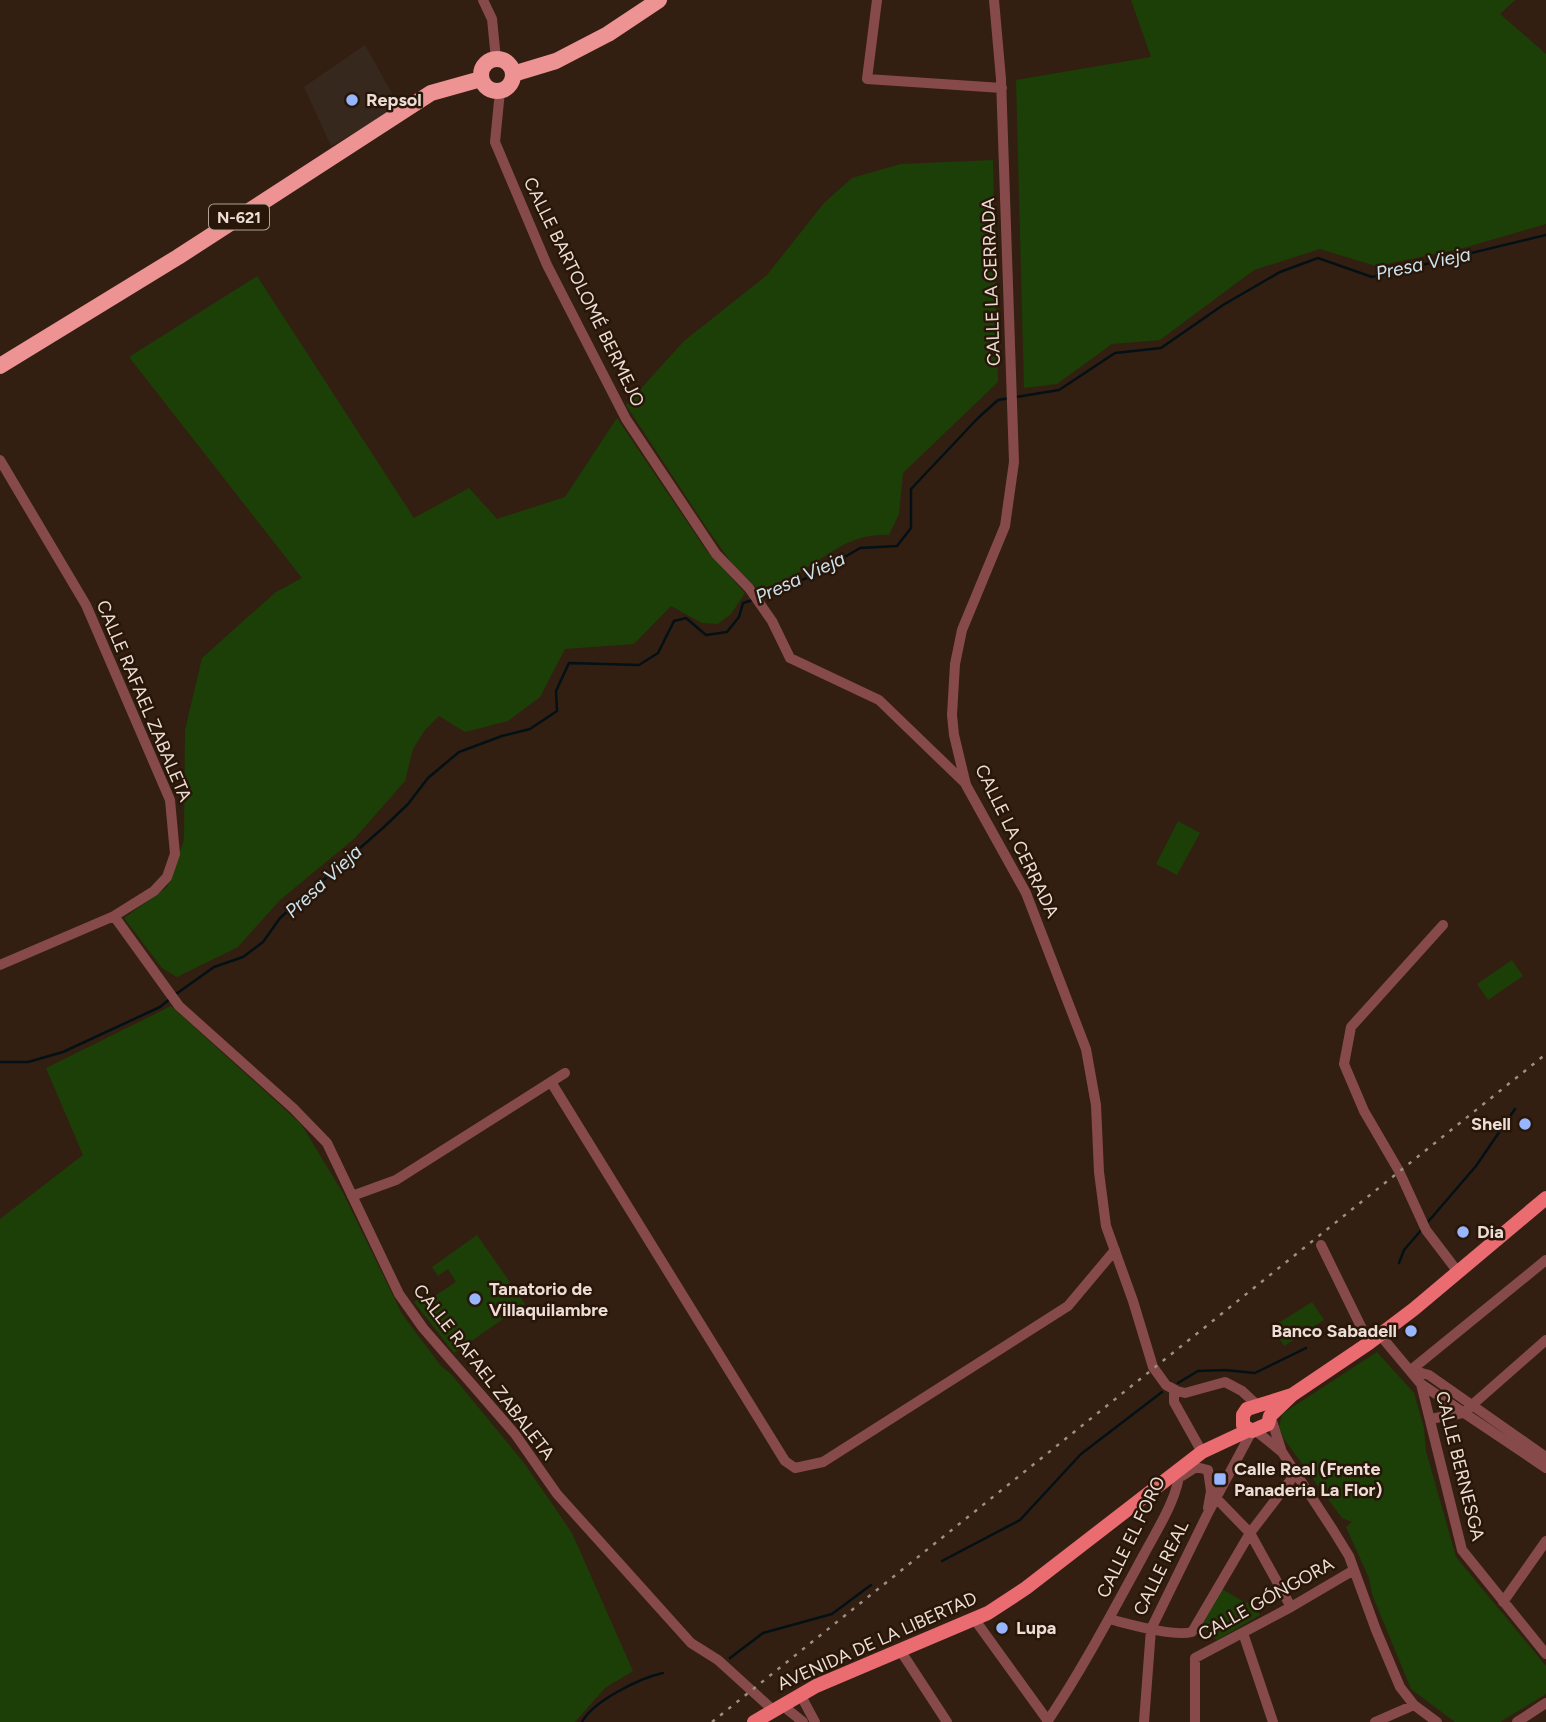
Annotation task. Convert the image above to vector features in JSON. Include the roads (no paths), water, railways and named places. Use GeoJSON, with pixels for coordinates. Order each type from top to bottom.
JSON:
{"type":"FeatureCollection","features":[{"type":"Feature","properties":{"kind":"highway"},"geometry":{"type":"LineString","coordinates":[[513,74],[556,61],[608,34],[659,0]]}},
{"type":"Feature","properties":{"kind":"highway"},"geometry":{"type":"LineString","coordinates":[[496,59],[509,64],[513,74],[510,86],[500,92],[489,90],[481,79],[484,66],[496,59]]}},
{"type":"Feature","properties":{"kind":"highway","name":"N-621"},"geometry":{"type":"LineString","coordinates":[[0,366],[178,257],[431,93],[481,79]]}},
{"type":"Feature","properties":{"kind":"main road","name":"AVENIDA DE LA LIBERTAD"},"geometry":{"type":"LineString","coordinates":[[754,1722],[800,1694],[975,1620],[1026,1588],[1150,1493],[1183,1472],[1206,1450],[1374,1339],[1546,1198]]}},
{"type":"Feature","properties":{"kind":"street"},"geometry":{"type":"LineString","coordinates":[[482,0],[492,19],[496,59]]}},
{"type":"Feature","properties":{"kind":"street"},"geometry":{"type":"LineString","coordinates":[[877,0],[867,79],[1002,88]]}},
{"type":"Feature","properties":{"kind":"street","name":"CALLE LA CERRADA"},"geometry":{"type":"LineString","coordinates":[[994,1],[1002,88],[1014,462],[1005,526],[966,619],[955,664],[952,715],[954,735],[966,785],[1026,893],[1086,1049],[1094,1086],[1099,1172],[1106,1226],[1153,1367],[1166,1385],[1174,1390],[1174,1402],[1206,1450]]}},
{"type":"Feature","properties":{"kind":"street","name":"CALLE BARTOLOMÉ BERMEJO"},"geometry":{"type":"LineString","coordinates":[[500,92],[495,142],[547,265],[626,419],[648,453],[716,554],[772,621],[790,658],[879,700],[966,785]]}},
{"type":"Feature","properties":{"kind":"street","name":"CALLE RAFAEL ZABALETA"},"geometry":{"type":"LineString","coordinates":[[0,460],[86,605],[170,800],[175,855],[167,877],[154,891],[114,916],[172,997],[293,1108],[327,1143],[399,1294],[423,1328],[515,1434],[557,1494],[691,1643],[718,1660],[777,1707],[803,1722]]}},
{"type":"Feature","properties":{"kind":"street"},"geometry":{"type":"LineString","coordinates":[[0,965],[114,916]]}},
{"type":"Feature","properties":{"kind":"street"},"geometry":{"type":"LineString","coordinates":[[1443,925],[1351,1027],[1344,1064],[1364,1111],[1398,1171],[1424,1227],[1458,1272]]}},
{"type":"Feature","properties":{"kind":"street"},"geometry":{"type":"LineString","coordinates":[[352,1196],[396,1180],[565,1073]]}},
{"type":"Feature","properties":{"kind":"street"},"geometry":{"type":"LineString","coordinates":[[551,1082],[785,1461],[795,1468],[823,1462],[1068,1306],[1115,1250]]}},
{"type":"Feature","properties":{"kind":"street"},"geometry":{"type":"LineString","coordinates":[[1321,1245],[1374,1339],[1411,1370],[1420,1384],[1546,1457]]}},
{"type":"Feature","properties":{"kind":"street"},"geometry":{"type":"LineString","coordinates":[[1411,1370],[1546,1260]]}},
{"type":"Feature","properties":{"kind":"street"},"geometry":{"type":"LineString","coordinates":[[1430,1419],[1467,1409],[1546,1340]]}},
{"type":"Feature","properties":{"kind":"street"},"geometry":{"type":"LineString","coordinates":[[1411,1370],[1429,1375],[1473,1417],[1546,1468]]}},
{"type":"Feature","properties":{"kind":"street"},"geometry":{"type":"LineString","coordinates":[[1174,1390],[1185,1393],[1217,1383],[1233,1384],[1282,1452],[1349,1556],[1400,1687],[1414,1705],[1437,1722]]}},
{"type":"Feature","properties":{"kind":"street","name":"CALLE BERNESGA"},"geometry":{"type":"LineString","coordinates":[[1420,1384],[1462,1550],[1546,1654]]}},
{"type":"Feature","properties":{"kind":"street"},"geometry":{"type":"LineString","coordinates":[[1256,1418],[1282,1452]]}},
{"type":"Feature","properties":{"kind":"street","name":"CALLE REAL"},"geometry":{"type":"LineString","coordinates":[[1144,1722],[1151,1629],[1256,1418]]}},
{"type":"Feature","properties":{"kind":"street","name":"CALLE REAL"},"geometry":{"type":"LineString","coordinates":[[1183,1472],[1196,1467],[1208,1470],[1211,1491],[1207,1515]]}},
{"type":"Feature","properties":{"kind":"street","name":"CALLE EL FORO"},"geometry":{"type":"LineString","coordinates":[[1047,1722],[1109,1619],[1164,1518],[1183,1472]]}},
{"type":"Feature","properties":{"kind":"street"},"geometry":{"type":"LineString","coordinates":[[1250,1533],[1296,1473]]}},
{"type":"Feature","properties":{"kind":"street"},"geometry":{"type":"LineString","coordinates":[[1217,1499],[1250,1533],[1291,1607]]}},
{"type":"Feature","properties":{"kind":"street","name":"CALLE EL FORO"},"geometry":{"type":"LineString","coordinates":[[1109,1619],[1151,1629],[1185,1634],[1192,1632],[1250,1533]]}},
{"type":"Feature","properties":{"kind":"street"},"geometry":{"type":"LineString","coordinates":[[1503,1602],[1546,1541]]}},
{"type":"Feature","properties":{"kind":"street","name":"CALLE GÓNGORA"},"geometry":{"type":"LineString","coordinates":[[1195,1722],[1195,1658],[1354,1570]]}},
{"type":"Feature","properties":{"kind":"street"},"geometry":{"type":"LineString","coordinates":[[975,1620],[1047,1722]]}},
{"type":"Feature","properties":{"kind":"street"},"geometry":{"type":"LineString","coordinates":[[1243,1633],[1273,1722]]}},
{"type":"Feature","properties":{"kind":"street"},"geometry":{"type":"LineString","coordinates":[[900,1650],[947,1722]]}},
{"type":"Feature","properties":{"kind":"street"},"geometry":{"type":"LineString","coordinates":[[800,1694],[815,1722]]}},
{"type":"Feature","properties":{"kind":"street"},"geometry":{"type":"LineString","coordinates":[[1517,1722],[1546,1703]]}},
{"type":"Feature","properties":{"kind":"street"},"geometry":{"type":"LineString","coordinates":[[1375,1722],[1391,1719],[1414,1705]]}},
{"type":"Feature","properties":{"kind":"waterway","name":"Presa Vieja"},"geometry":{"type":"LineString","coordinates":[[1016,397],[1059,390],[1115,353],[1161,348],[1223,305],[1280,272],[1318,258],[1372,277],[1546,235]]}},
{"type":"Feature","properties":{"kind":"waterway","name":"Presa Vieja"},"geometry":{"type":"LineString","coordinates":[[760,598],[816,574],[860,548],[897,546],[911,528],[911,489],[978,418],[998,400],[1010,398]]}},
{"type":"Feature","properties":{"kind":"waterway","name":"Presa Vieja"},"geometry":{"type":"LineString","coordinates":[[176,994],[214,967],[243,957],[263,942],[280,918],[384,827],[408,804],[428,778],[459,752],[530,729],[557,711],[556,691],[569,663],[639,665],[658,653],[674,621],[686,618],[706,635],[727,632],[739,617],[743,603],[753,600]]}},
{"type":"Feature","properties":{"kind":"waterway","name":"Presa Vieja"},"geometry":{"type":"LineString","coordinates":[[0,1062],[28,1062],[63,1052],[160,1007],[171,998]]}},
{"type":"Feature","properties":{"kind":"waterway"},"geometry":{"type":"LineString","coordinates":[[1427,1223],[1476,1166],[1515,1109]]}},
{"type":"Feature","properties":{"kind":"waterway"},"geometry":{"type":"LineString","coordinates":[[1399,1263],[1404,1250],[1423,1228]]}},
{"type":"Feature","properties":{"kind":"waterway"},"geometry":{"type":"LineString","coordinates":[[1178,1383],[1198,1371],[1255,1373],[1306,1348]]}},
{"type":"Feature","properties":{"kind":"waterway"},"geometry":{"type":"LineString","coordinates":[[942,1561],[1020,1520],[1081,1454],[1162,1392]]}},
{"type":"Feature","properties":{"kind":"waterway"},"geometry":{"type":"LineString","coordinates":[[730,1658],[763,1633],[832,1614],[871,1585]]}},
{"type":"Feature","properties":{"kind":"waterway"},"geometry":{"type":"LineString","coordinates":[[582,1722],[606,1699],[642,1680],[663,1673]]}},
{"type":"Feature","properties":{"kind":"railway"},"geometry":{"type":"LineString","coordinates":[[712,1722],[1546,1054]]}},
{"type":"Feature","properties":{"kind":"place","name":"Repsol"},"geometry":{"type":"Point","coordinates":[352,100]}},
{"type":"Feature","properties":{"kind":"place","name":"Shell"},"geometry":{"type":"Point","coordinates":[1525,1124]}},
{"type":"Feature","properties":{"kind":"place","name":"Dia"},"geometry":{"type":"Point","coordinates":[1463,1232]}},
{"type":"Feature","properties":{"kind":"place","name":"Tanatorio de Villaquilambre"},"geometry":{"type":"Point","coordinates":[475,1299]}},
{"type":"Feature","properties":{"kind":"place","name":"Banco Sabadell"},"geometry":{"type":"Point","coordinates":[1411,1331]}},
{"type":"Feature","properties":{"kind":"place","name":"Calle Real (Frente Panaderia La Flor)"},"geometry":{"type":"Point","coordinates":[1220,1479]}},
{"type":"Feature","properties":{"kind":"place","name":"Lupa"},"geometry":{"type":"Point","coordinates":[1002,1628]}}]}
